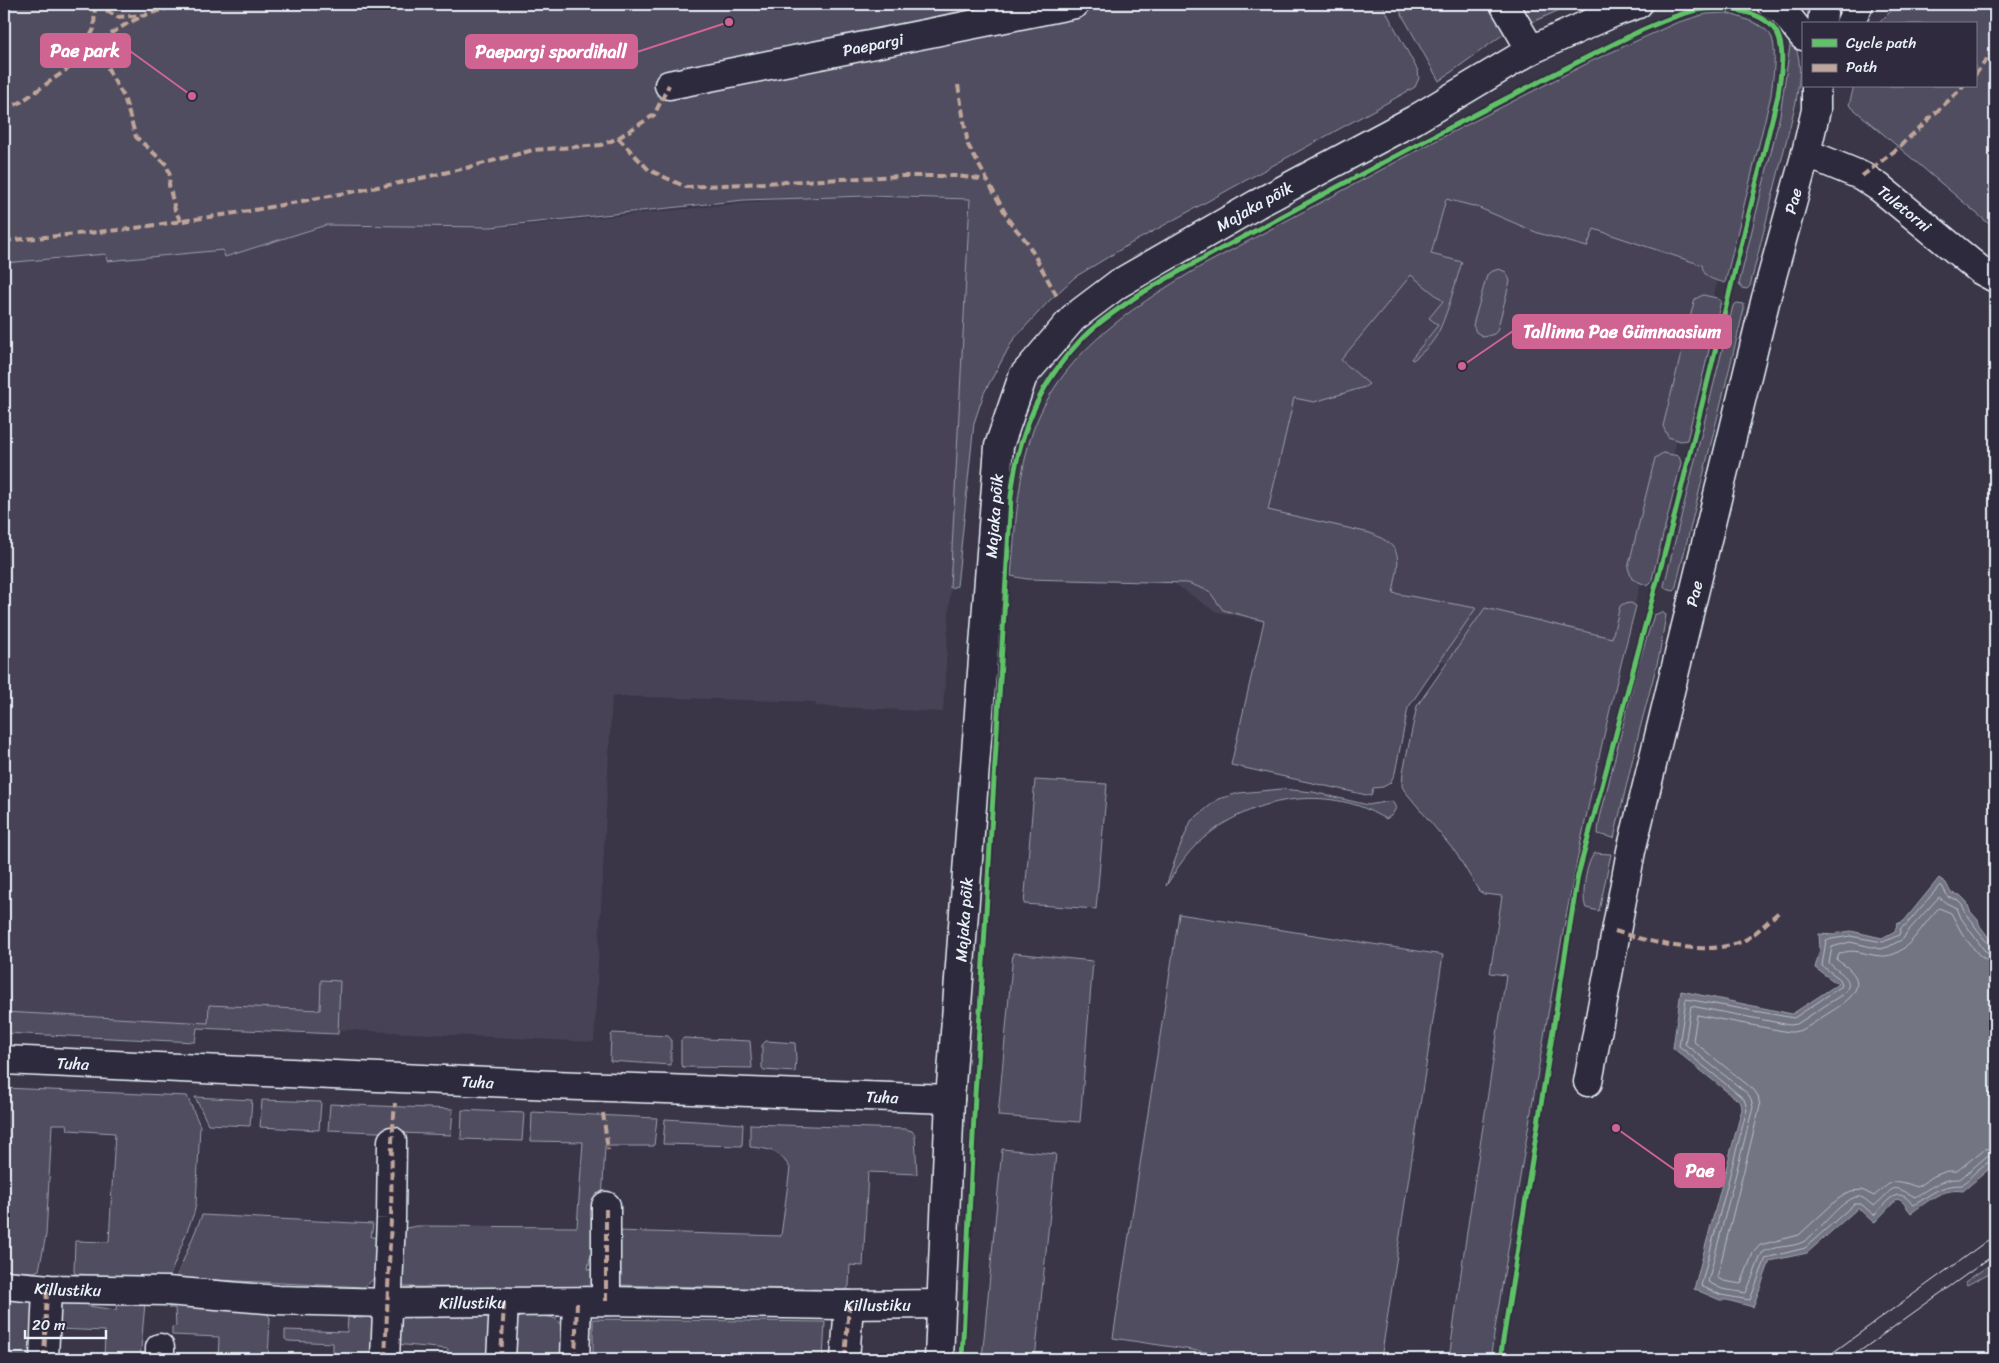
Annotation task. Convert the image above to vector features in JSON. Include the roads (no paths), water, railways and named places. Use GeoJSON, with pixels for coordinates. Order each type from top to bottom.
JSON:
{"type":"FeatureCollection","features":[{"type":"Feature","properties":{"kind":"street","name":"Paepargi"},"geometry":{"type":"LineString","coordinates":[[669,85],[1075,4]]}},
{"type":"Feature","properties":{"kind":"street"},"geometry":{"type":"LineString","coordinates":[[1504,4],[1531,50]]}},
{"type":"Feature","properties":{"kind":"street"},"geometry":{"type":"LineString","coordinates":[[1771,4],[1783,12],[1802,35]]}},
{"type":"Feature","properties":{"kind":"street"},"geometry":{"type":"LineString","coordinates":[[1822,22],[1824,4]]}},
{"type":"Feature","properties":{"kind":"street"},"geometry":{"type":"LineString","coordinates":[[1851,22],[1859,4]]}},
{"type":"Feature","properties":{"kind":"street","name":"Majaka põik"},"geometry":{"type":"LineString","coordinates":[[939,1359],[950,1099],[999,446],[1023,376],[1073,318],[1118,284],[1257,204],[1414,120],[1531,50],[1626,6]]}},
{"type":"Feature","properties":{"kind":"street","name":"Pae"},"geometry":{"type":"LineString","coordinates":[[1588,1082],[1631,852],[1764,307],[1806,153],[1816,98],[1826,88]]}},
{"type":"Feature","properties":{"kind":"street","name":"Tuletorni"},"geometry":{"type":"LineString","coordinates":[[1806,153],[1862,176],[1880,188],[1980,270],[1995,278]]}},
{"type":"Feature","properties":{"kind":"street","name":"Tuha"},"geometry":{"type":"LineString","coordinates":[[4,1060],[594,1086],[950,1099]]}},
{"type":"Feature","properties":{"kind":"street"},"geometry":{"type":"LineString","coordinates":[[385,1359],[392,1141]]}},
{"type":"Feature","properties":{"kind":"street"},"geometry":{"type":"LineString","coordinates":[[606,1206],[606,1301]]}},
{"type":"Feature","properties":{"kind":"street","name":"Killustiku"},"geometry":{"type":"LineString","coordinates":[[4,1285],[167,1291],[278,1300],[388,1303],[606,1301],[849,1305],[942,1304]]}},
{"type":"Feature","properties":{"kind":"street"},"geometry":{"type":"LineString","coordinates":[[44,1359],[46,1288]]}},
{"type":"Feature","properties":{"kind":"street"},"geometry":{"type":"LineString","coordinates":[[575,1359],[577,1302]]}},
{"type":"Feature","properties":{"kind":"street"},"geometry":{"type":"LineString","coordinates":[[501,1359],[504,1303]]}},
{"type":"Feature","properties":{"kind":"street"},"geometry":{"type":"LineString","coordinates":[[845,1359],[849,1305]]}},
{"type":"Feature","properties":{"kind":"water"},"geometry":{"type":"Polygon","coordinates":[[[1939,878],[1946,883],[1951,893],[1960,895],[1967,902],[1970,911],[1995,946],[1995,1164],[1963,1191],[1942,1193],[1911,1213],[1902,1201],[1897,1199],[1874,1223],[1858,1208],[1807,1253],[1770,1261],[1753,1307],[1720,1300],[1694,1289],[1742,1109],[1741,1103],[1673,1048],[1681,991],[1792,1014],[1838,984],[1815,968],[1820,949],[1819,934],[1835,935],[1851,931],[1882,938],[1895,931],[1897,924],[1904,921],[1939,878]]]}},
{"type":"Feature","properties":{"kind":"tram line"},"geometry":{"type":"LineString","coordinates":[[1824,1359],[1995,1235]]}},
{"type":"Feature","properties":{"kind":"tram line"},"geometry":{"type":"LineString","coordinates":[[1849,1359],[1995,1254]]}},
{"type":"Feature","properties":{"kind":"place","name":"Paepargi spordihall"},"geometry":{"type":"Point","coordinates":[729,22]}},
{"type":"Feature","properties":{"kind":"place","name":"Pae park"},"geometry":{"type":"Point","coordinates":[192,96]}},
{"type":"Feature","properties":{"kind":"place","name":"Tallinna Pae Gümnaasium"},"geometry":{"type":"Point","coordinates":[1462,366]}},
{"type":"Feature","properties":{"kind":"place","name":"Pae"},"geometry":{"type":"Point","coordinates":[1616,1128]}}]}
